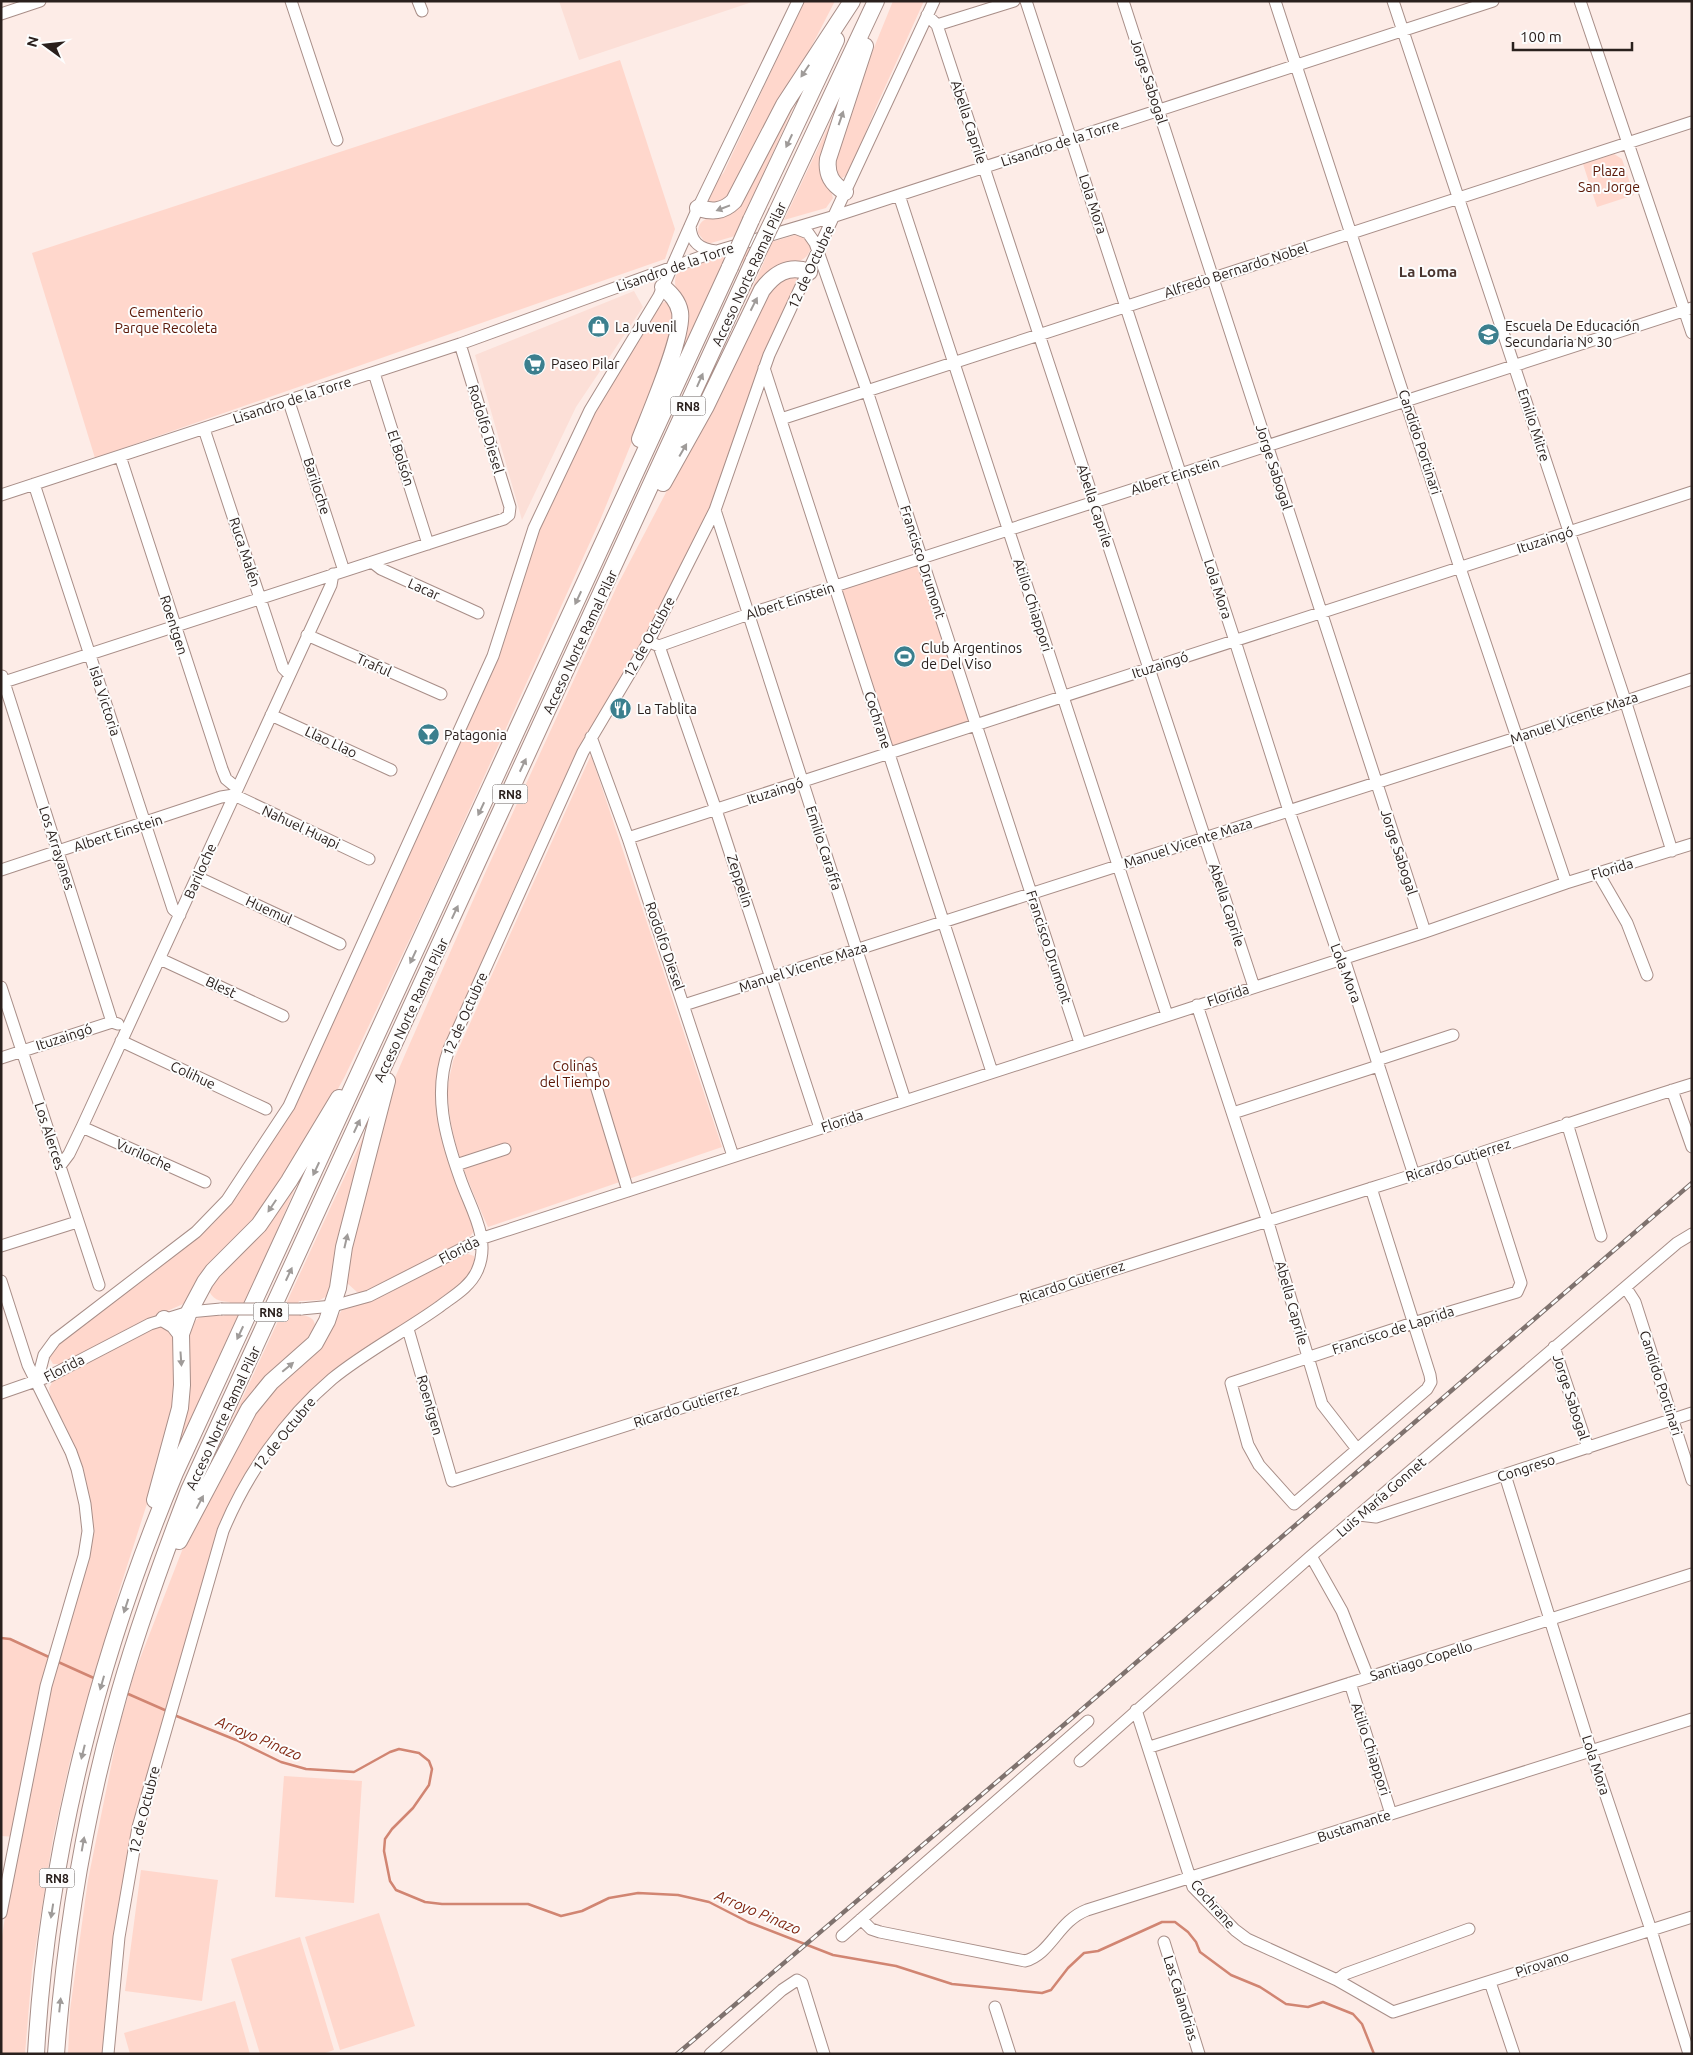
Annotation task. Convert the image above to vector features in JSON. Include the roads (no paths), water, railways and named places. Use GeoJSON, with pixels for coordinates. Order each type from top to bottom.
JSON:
{"type":"FeatureCollection","features":[{"type":"Feature","properties":{"kind":"highway"},"geometry":{"type":"LineString","coordinates":[[698,208],[711,211],[721,210],[734,201],[784,105],[853,1]]}},
{"type":"Feature","properties":{"kind":"highway","name":"Acceso Norte Ramal Pilar"},"geometry":{"type":"LineString","coordinates":[[36,2054],[46,1953],[57,1876],[81,1761],[108,1661],[140,1560],[175,1474],[853,1]]}},
{"type":"Feature","properties":{"kind":"highway","name":"Acceso Norte Ramal Pilar"},"geometry":{"type":"LineString","coordinates":[[56,2054],[67,1946],[93,1799],[126,1670],[189,1490],[622,552],[754,260],[876,1]]}},
{"type":"Feature","properties":{"kind":"highway"},"geometry":{"type":"LineString","coordinates":[[845,192],[836,187],[830,178],[828,158],[880,1]]}},
{"type":"Feature","properties":{"kind":"highway"},"geometry":{"type":"LineString","coordinates":[[622,552],[685,447],[762,290],[772,278],[782,271],[796,269],[809,272]]}},
{"type":"Feature","properties":{"kind":"highway"},"geometry":{"type":"LineString","coordinates":[[598,554],[678,335],[680,322],[679,308],[675,299],[663,287]]}},
{"type":"Feature","properties":{"kind":"highway"},"geometry":{"type":"LineString","coordinates":[[140,1560],[180,1408],[182,1379],[181,1334],[189,1312],[205,1282],[251,1235],[269,1210],[380,1030]]}},
{"type":"Feature","properties":{"kind":"highway"},"geometry":{"type":"LineString","coordinates":[[152,1592],[249,1409],[271,1382],[315,1343],[333,1306],[338,1288],[344,1247],[398,1036]]}},
{"type":"Feature","properties":{"kind":"highway"},"geometry":{"type":"LineString","coordinates":[[164,1319],[174,1325],[181,1334]]}},
{"type":"Feature","properties":{"kind":"street"},"geometry":{"type":"LineString","coordinates":[[1,14],[40,1]]}},
{"type":"Feature","properties":{"kind":"street"},"geometry":{"type":"LineString","coordinates":[[292,1],[337,140]]}},
{"type":"Feature","properties":{"kind":"street"},"geometry":{"type":"LineString","coordinates":[[37,1382],[44,1355],[55,1340],[196,1232],[217,1212],[284,1116],[493,656],[529,542],[543,508],[590,410],[663,287],[698,208],[798,1]]}},
{"type":"Feature","properties":{"kind":"street","name":"12 de Octubre"},"geometry":{"type":"LineString","coordinates":[[108,2054],[119,1937],[140,1818],[223,1531],[243,1487],[282,1433],[307,1403],[333,1379],[408,1329],[464,1288],[473,1279],[480,1261],[483,1238],[456,1165],[441,1110],[440,1083],[445,1060],[590,737],[654,643],[715,510],[764,368],[934,1]]}},
{"type":"Feature","properties":{"kind":"street"},"geometry":{"type":"LineString","coordinates":[[927,15],[938,25],[1014,1]]}},
{"type":"Feature","properties":{"kind":"street","name":"Lola Mora"},"geometry":{"type":"LineString","coordinates":[[1026,1],[1289,811],[1337,951],[1342,958],[1414,1175]]}},
{"type":"Feature","properties":{"kind":"street","name":"Jorge Sabogal"},"geometry":{"type":"LineString","coordinates":[[1123,1],[1425,932]]}},
{"type":"Feature","properties":{"kind":"street","name":"Candido Portinari"},"geometry":{"type":"LineString","coordinates":[[1275,1],[1516,738],[1566,883]]}},
{"type":"Feature","properties":{"kind":"street","name":"Emilio Mitre"},"geometry":{"type":"LineString","coordinates":[[1393,1],[1625,700],[1672,850]]}},
{"type":"Feature","properties":{"kind":"street"},"geometry":{"type":"LineString","coordinates":[[1580,1],[1628,143],[1688,309],[1692,333]]}},
{"type":"Feature","properties":{"kind":"street","name":"Lisandro de la Torre"},"geometry":{"type":"LineString","coordinates":[[1,495],[289,402],[460,344],[717,251],[835,216],[1489,2]]}},
{"type":"Feature","properties":{"kind":"street","name":"Abella Caprile"},"geometry":{"type":"LineString","coordinates":[[938,25],[983,168],[1254,987]]}},
{"type":"Feature","properties":{"kind":"street","name":"Alfredo Bernardo Nobel"},"geometry":{"type":"LineString","coordinates":[[781,419],[1692,122]]}},
{"type":"Feature","properties":{"kind":"street","name":"Atilio Chiappori"},"geometry":{"type":"LineString","coordinates":[[899,195],[1167,1015]]}},
{"type":"Feature","properties":{"kind":"street"},"geometry":{"type":"LineString","coordinates":[[690,226],[692,237],[697,245],[717,251]]}},
{"type":"Feature","properties":{"kind":"street","name":"Francisco Drumont"},"geometry":{"type":"LineString","coordinates":[[795,228],[812,236],[867,391],[1080,1043]]}},
{"type":"Feature","properties":{"kind":"street","name":"Albert Einstein"},"geometry":{"type":"LineString","coordinates":[[654,643],[749,614],[1688,309]]}},
{"type":"Feature","properties":{"kind":"street","name":"Rodolfo Diesel"},"geometry":{"type":"LineString","coordinates":[[428,544],[504,519],[509,515],[510,507],[460,344]]}},
{"type":"Feature","properties":{"kind":"street","name":"Cochrane"},"geometry":{"type":"LineString","coordinates":[[764,368],[992,1072]]}},
{"type":"Feature","properties":{"kind":"street","name":"El Bolsón"},"geometry":{"type":"LineString","coordinates":[[374,373],[428,544]]}},
{"type":"Feature","properties":{"kind":"street","name":"Bariloche"},"geometry":{"type":"LineString","coordinates":[[60,1166],[69,1154],[82,1128],[307,635],[339,573],[289,402]]}},
{"type":"Feature","properties":{"kind":"street","name":"Ruca Malén"},"geometry":{"type":"LineString","coordinates":[[204,429],[283,668],[289,674]]}},
{"type":"Feature","properties":{"kind":"street","name":"Roentgen"},"geometry":{"type":"LineString","coordinates":[[120,456],[222,769],[236,792]]}},
{"type":"Feature","properties":{"kind":"street","name":"Isla Victoria"},"geometry":{"type":"LineString","coordinates":[[34,484],[173,909],[180,915]]}},
{"type":"Feature","properties":{"kind":"street","name":"Ituzaingó"},"geometry":{"type":"LineString","coordinates":[[628,838],[1692,492]]}},
{"type":"Feature","properties":{"kind":"street","name":"Emilio Caraffa"},"geometry":{"type":"LineString","coordinates":[[715,510],[905,1100]]}},
{"type":"Feature","properties":{"kind":"street"},"geometry":{"type":"LineString","coordinates":[[2,680],[428,544]]}},
{"type":"Feature","properties":{"kind":"street","name":"Lacar"},"geometry":{"type":"LineString","coordinates":[[372,562],[381,570],[478,613]]}},
{"type":"Feature","properties":{"kind":"street","name":"Traful"},"geometry":{"type":"LineString","coordinates":[[307,635],[440,694]]}},
{"type":"Feature","properties":{"kind":"street","name":"Zeppelin"},"geometry":{"type":"LineString","coordinates":[[654,643],[716,810],[820,1128]]}},
{"type":"Feature","properties":{"kind":"street","name":"Manuel Vicente Maza"},"geometry":{"type":"LineString","coordinates":[[684,1005],[1516,738],[1692,679]]}},
{"type":"Feature","properties":{"kind":"street","name":"Los Arrayanes"},"geometry":{"type":"LineString","coordinates":[[2,680],[59,852],[112,1022]]}},
{"type":"Feature","properties":{"kind":"street","name":"Llao Llao"},"geometry":{"type":"LineString","coordinates":[[271,715],[391,770]]}},
{"type":"Feature","properties":{"kind":"street","name":"Rodolfo Diesel"},"geometry":{"type":"LineString","coordinates":[[590,737],[628,838],[733,1156]]}},
{"type":"Feature","properties":{"kind":"street","name":"Albert Einstein"},"geometry":{"type":"LineString","coordinates":[[1,870],[146,824],[236,792]]}},
{"type":"Feature","properties":{"kind":"street","name":"Nahuel Huapi"},"geometry":{"type":"LineString","coordinates":[[236,792],[369,859]]}},
{"type":"Feature","properties":{"kind":"street","name":"Florida"},"geometry":{"type":"LineString","coordinates":[[1,1393],[37,1382],[150,1324],[189,1312],[221,1309],[301,1309],[333,1306],[358,1300],[380,1291],[483,1238],[1425,932],[1566,883],[1692,844]]}},
{"type":"Feature","properties":{"kind":"street"},"geometry":{"type":"LineString","coordinates":[[1598,873],[1627,924],[1647,975]]}},
{"type":"Feature","properties":{"kind":"street","name":"Huemul"},"geometry":{"type":"LineString","coordinates":[[198,877],[340,944]]}},
{"type":"Feature","properties":{"kind":"street","name":"Blest"},"geometry":{"type":"LineString","coordinates":[[160,959],[283,1016]]}},
{"type":"Feature","properties":{"kind":"street","name":"Los Alerces"},"geometry":{"type":"LineString","coordinates":[[1,987],[99,1285]]}},
{"type":"Feature","properties":{"kind":"street","name":"Abella Caprile"},"geometry":{"type":"LineString","coordinates":[[1197,1005],[1267,1219],[1322,1404],[1357,1449]]}},
{"type":"Feature","properties":{"kind":"street"},"geometry":{"type":"LineString","coordinates":[[112,1022],[127,1028]]}},
{"type":"Feature","properties":{"kind":"street","name":"Ituzaingó"},"geometry":{"type":"LineString","coordinates":[[1,1058],[112,1022]]}},
{"type":"Feature","properties":{"kind":"street"},"geometry":{"type":"LineString","coordinates":[[1233,1113],[1453,1035]]}},
{"type":"Feature","properties":{"kind":"street","name":"Colihue"},"geometry":{"type":"LineString","coordinates":[[121,1041],[266,1109]]}},
{"type":"Feature","properties":{"kind":"street"},"geometry":{"type":"LineString","coordinates":[[589,1063],[628,1190]]}},
{"type":"Feature","properties":{"kind":"street","name":"Ricardo Gutierrez"},"geometry":{"type":"LineString","coordinates":[[452,1481],[1267,1219],[1480,1154],[1567,1123],[1692,1084]]}},
{"type":"Feature","properties":{"kind":"street"},"geometry":{"type":"LineString","coordinates":[[1672,1090],[1692,1147]]}},
{"type":"Feature","properties":{"kind":"street"},"geometry":{"type":"LineString","coordinates":[[1567,1123],[1601,1236]]}},
{"type":"Feature","properties":{"kind":"street","name":"Vuriloche"},"geometry":{"type":"LineString","coordinates":[[82,1128],[205,1182]]}},
{"type":"Feature","properties":{"kind":"street"},"geometry":{"type":"LineString","coordinates":[[456,1165],[506,1149]]}},
{"type":"Feature","properties":{"kind":"street","name":"Francisco de Laprida"},"geometry":{"type":"LineString","coordinates":[[1357,1449],[1294,1504],[1262,1469],[1248,1445],[1231,1383],[1414,1323],[1517,1292],[1520,1283],[1480,1154]]}},
{"type":"Feature","properties":{"kind":"street"},"geometry":{"type":"LineString","coordinates":[[1357,1449],[1428,1390],[1431,1382],[1372,1188]]}},
{"type":"Feature","properties":{"kind":"street"},"geometry":{"type":"LineString","coordinates":[[1,1246],[77,1222]]}},
{"type":"Feature","properties":{"kind":"street","name":"Luis María Gonnet"},"geometry":{"type":"LineString","coordinates":[[1080,1761],[1311,1556],[1554,1347],[1689,1236]]}},
{"type":"Feature","properties":{"kind":"street"},"geometry":{"type":"LineString","coordinates":[[1,1281],[28,1365],[71,1452],[82,1488],[87,1518],[84,1556],[46,1686],[1,1913]]}},
{"type":"Feature","properties":{"kind":"street","name":"Candido Portinari"},"geometry":{"type":"LineString","coordinates":[[1626,1288],[1635,1302],[1692,1480]]}},
{"type":"Feature","properties":{"kind":"street","name":"Roentgen"},"geometry":{"type":"LineString","coordinates":[[408,1329],[452,1481]]}},
{"type":"Feature","properties":{"kind":"street","name":"Jorge Sabogal"},"geometry":{"type":"LineString","coordinates":[[1554,1347],[1588,1448]]}},
{"type":"Feature","properties":{"kind":"street","name":"Congreso"},"geometry":{"type":"LineString","coordinates":[[1359,1516],[1376,1517],[1692,1414]]}},
{"type":"Feature","properties":{"kind":"street","name":"Lola Mora"},"geometry":{"type":"LineString","coordinates":[[1505,1475],[1591,1751],[1651,1930],[1689,2054]]}},
{"type":"Feature","properties":{"kind":"street"},"geometry":{"type":"LineString","coordinates":[[1311,1556],[1342,1611],[1368,1677]]}},
{"type":"Feature","properties":{"kind":"street","name":"Santiago Copello"},"geometry":{"type":"LineString","coordinates":[[1150,1747],[1692,1574]]}},
{"type":"Feature","properties":{"kind":"street","name":"Atilio Chiappori"},"geometry":{"type":"LineString","coordinates":[[1350,1683],[1392,1814]]}},
{"type":"Feature","properties":{"kind":"street","name":"Cochrane"},"geometry":{"type":"LineString","coordinates":[[1136,1710],[1150,1747],[1193,1886],[1240,1934],[1337,1980],[1393,2012]]}},
{"type":"Feature","properties":{"kind":"street","name":"Bustamante"},"geometry":{"type":"LineString","coordinates":[[861,1919],[871,1929],[880,1932],[1018,1961],[1032,1959],[1043,1950],[1062,1927],[1080,1913],[1692,1719]]}},
{"type":"Feature","properties":{"kind":"street"},"geometry":{"type":"LineString","coordinates":[[842,1936],[1088,1721]]}},
{"type":"Feature","properties":{"kind":"street","name":"Pirovano"},"geometry":{"type":"LineString","coordinates":[[1393,2012],[1692,1917]]}},
{"type":"Feature","properties":{"kind":"street"},"geometry":{"type":"LineString","coordinates":[[1337,1980],[1345,1974],[1468,1929]]}},
{"type":"Feature","properties":{"kind":"street","name":"Las Calandrias"},"geometry":{"type":"LineString","coordinates":[[1164,1942],[1199,2054]]}},
{"type":"Feature","properties":{"kind":"street"},"geometry":{"type":"LineString","coordinates":[[710,2054],[782,1990],[797,1980],[802,1983],[824,2054]]}},
{"type":"Feature","properties":{"kind":"street"},"geometry":{"type":"LineString","coordinates":[[1490,1982],[1514,2054]]}},
{"type":"Feature","properties":{"kind":"street"},"geometry":{"type":"LineString","coordinates":[[996,2007],[1010,2054]]}},
{"type":"Feature","properties":{"kind":"waterway","name":"Arroyo Pinazo"},"geometry":{"type":"LineString","coordinates":[[1,1638],[10,1639],[51,1658]]}},
{"type":"Feature","properties":{"kind":"waterway","name":"Arroyo Pinazo"},"geometry":{"type":"LineString","coordinates":[[56,1661],[96,1679]]}},
{"type":"Feature","properties":{"kind":"waterway","name":"Arroyo Pinazo"},"geometry":{"type":"LineString","coordinates":[[126,1693],[167,1711]]}},
{"type":"Feature","properties":{"kind":"waterway","name":"Arroyo Pinazo"},"geometry":{"type":"LineString","coordinates":[[174,1715],[236,1740],[281,1762],[306,1769],[354,1772],[399,1749],[419,1753],[429,1761],[432,1769],[429,1785],[413,1808],[392,1829],[385,1839],[384,1851],[390,1881],[396,1890],[425,1902],[442,1904],[528,1904],[561,1916],[582,1911],[609,1898],[638,1893],[678,1895],[709,1902],[748,1922],[833,1955],[896,1966],[952,1984],[1042,1993],[1051,1990],[1068,1968],[1084,1953],[1098,1951],[1162,1922],[1175,1922],[1188,1932],[1196,1942],[1200,1952],[1231,1975],[1260,1987],[1286,2004],[1308,2007],[1323,2002],[1353,2014],[1362,2024],[1374,2054]]}},
{"type":"Feature","properties":{"kind":"railway"},"geometry":{"type":"LineString","coordinates":[[677,2054],[1073,1717],[1692,1183]]}},
{"type":"Feature","properties":{"kind":"place","name":"La Juvenil"},"geometry":{"type":"Point","coordinates":[599,327]}},
{"type":"Feature","properties":{"kind":"place","name":"Escuela De Educación Secundaria Nº 30"},"geometry":{"type":"Point","coordinates":[1489,334]}},
{"type":"Feature","properties":{"kind":"place","name":"Paseo Pilar"},"geometry":{"type":"Point","coordinates":[535,364]}},
{"type":"Feature","properties":{"kind":"place","name":"Club Argentinos de Del Viso"},"geometry":{"type":"Point","coordinates":[905,656]}},
{"type":"Feature","properties":{"kind":"place","name":"La Tablita"},"geometry":{"type":"Point","coordinates":[621,709]}},
{"type":"Feature","properties":{"kind":"place","name":"Patagonia"},"geometry":{"type":"Point","coordinates":[428,735]}},
{"type":"Feature","properties":{"kind":"district","name":"La Loma"},"geometry":{"type":"Point","coordinates":[1428,271]}},
{"type":"Feature","properties":{"kind":"park label","name":"Plaza San Jorge"},"geometry":{"type":"Point","coordinates":[1609,180]}},
{"type":"Feature","properties":{"kind":"park label","name":"Cementerio Parque Recoleta"},"geometry":{"type":"Point","coordinates":[166,320]}},
{"type":"Feature","properties":{"kind":"park label","name":"Colinas del Tiempo"},"geometry":{"type":"Point","coordinates":[575,1074]}}]}
